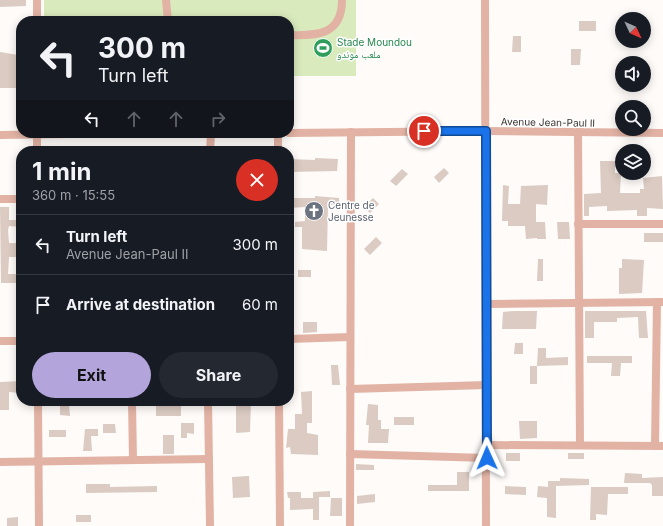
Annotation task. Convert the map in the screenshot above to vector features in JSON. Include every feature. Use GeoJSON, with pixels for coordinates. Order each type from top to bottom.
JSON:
{"type":"FeatureCollection","features":[{"type":"Feature","properties":{"kind":"street"},"geometry":{"type":"LineString","coordinates":[[37,0],[37,16]]}},
{"type":"Feature","properties":{"kind":"street"},"geometry":{"type":"LineString","coordinates":[[166,0],[168,16]]}},
{"type":"Feature","properties":{"kind":"street"},"geometry":{"type":"LineString","coordinates":[[294,35],[313,36],[328,30],[338,22],[342,12],[342,0]]}},
{"type":"Feature","properties":{"kind":"street"},"geometry":{"type":"LineString","coordinates":[[485,0],[487,304],[486,526]]}},
{"type":"Feature","properties":{"kind":"street","name":"Avenue Jean-Paul II"},"geometry":{"type":"LineString","coordinates":[[294,133],[486,131],[663,133]]}},
{"type":"Feature","properties":{"kind":"street"},"geometry":{"type":"LineString","coordinates":[[350,526],[351,132]]}},
{"type":"Feature","properties":{"kind":"street"},"geometry":{"type":"LineString","coordinates":[[578,132],[580,445]]}},
{"type":"Feature","properties":{"kind":"street"},"geometry":{"type":"LineString","coordinates":[[0,135],[16,135]]}},
{"type":"Feature","properties":{"kind":"street"},"geometry":{"type":"LineString","coordinates":[[0,199],[16,198]]}},
{"type":"Feature","properties":{"kind":"street"},"geometry":{"type":"LineString","coordinates":[[578,224],[663,224]]}},
{"type":"Feature","properties":{"kind":"street"},"geometry":{"type":"LineString","coordinates":[[487,304],[660,302],[659,446],[487,445]]}},
{"type":"Feature","properties":{"kind":"street"},"geometry":{"type":"LineString","coordinates":[[294,340],[350,337]]}},
{"type":"Feature","properties":{"kind":"street"},"geometry":{"type":"LineString","coordinates":[[0,341],[16,341]]}},
{"type":"Feature","properties":{"kind":"street"},"geometry":{"type":"LineString","coordinates":[[350,389],[487,385]]}},
{"type":"Feature","properties":{"kind":"street"},"geometry":{"type":"LineString","coordinates":[[38,406],[39,526]]}},
{"type":"Feature","properties":{"kind":"street"},"geometry":{"type":"LineString","coordinates":[[132,406],[133,460]]}},
{"type":"Feature","properties":{"kind":"street"},"geometry":{"type":"LineString","coordinates":[[208,406],[210,526]]}},
{"type":"Feature","properties":{"kind":"street"},"geometry":{"type":"LineString","coordinates":[[279,406],[280,526]]}},
{"type":"Feature","properties":{"kind":"street"},"geometry":{"type":"LineString","coordinates":[[350,454],[487,458]]}},
{"type":"Feature","properties":{"kind":"street"},"geometry":{"type":"LineString","coordinates":[[0,462],[209,459]]}},
{"type":"Feature","properties":{"kind":"green space","name":"Stade Moundou ملعب موندو"},"geometry":{"type":"Polygon","coordinates":[[[44,0],[356,0],[356,76],[294,76],[294,16],[44,16],[44,0]]]}},
{"type":"Feature","properties":{"kind":"building"},"geometry":{"type":"Polygon","coordinates":[[[0,0],[26,0],[26,6],[0,7],[0,0]]]}},
{"type":"Feature","properties":{"kind":"building"},"geometry":{"type":"Polygon","coordinates":[[[579,21],[596,21],[596,31],[579,31],[579,21]]]}},
{"type":"Feature","properties":{"kind":"building"},"geometry":{"type":"Polygon","coordinates":[[[513,36],[521,36],[521,52],[512,52],[513,36]]]}},
{"type":"Feature","properties":{"kind":"building"},"geometry":{"type":"Polygon","coordinates":[[[571,49],[581,49],[580,65],[571,65],[571,49]]]}},
{"type":"Feature","properties":{"kind":"building"},"geometry":{"type":"Polygon","coordinates":[[[0,52],[16,55],[16,88],[0,88],[0,52]]]}},
{"type":"Feature","properties":{"kind":"building"},"geometry":{"type":"Polygon","coordinates":[[[315,158],[338,159],[337,171],[294,172],[294,159],[315,160],[315,158]]]}},
{"type":"Feature","properties":{"kind":"building"},"geometry":{"type":"Polygon","coordinates":[[[600,161],[615,161],[615,180],[621,180],[620,193],[640,193],[640,189],[644,189],[643,180],[651,180],[651,177],[662,176],[663,209],[647,208],[647,216],[637,216],[637,210],[607,211],[607,206],[589,207],[589,216],[584,216],[584,194],[601,193],[600,161]]]}},
{"type":"Feature","properties":{"kind":"building"},"geometry":{"type":"Polygon","coordinates":[[[444,168],[449,173],[439,183],[434,177],[444,168]]]}},
{"type":"Feature","properties":{"kind":"building"},"geometry":{"type":"Polygon","coordinates":[[[402,169],[408,174],[396,186],[390,181],[402,169]]]}},
{"type":"Feature","properties":{"kind":"building"},"geometry":{"type":"Polygon","coordinates":[[[503,185],[509,186],[508,204],[520,204],[521,186],[548,185],[547,205],[536,204],[536,222],[545,222],[546,239],[526,239],[525,226],[508,226],[508,221],[502,221],[503,185]]]}},
{"type":"Feature","properties":{"kind":"building"},"geometry":{"type":"Polygon","coordinates":[[[315,196],[339,198],[339,205],[328,205],[327,251],[302,249],[302,227],[295,227],[295,222],[305,221],[305,207],[294,208],[294,198],[315,198],[315,196]]]}},
{"type":"Feature","properties":{"kind":"building"},"geometry":{"type":"Polygon","coordinates":[[[373,198],[379,204],[370,213],[364,207],[373,198]]]}},
{"type":"Feature","properties":{"kind":"building"},"geometry":{"type":"Polygon","coordinates":[[[0,207],[9,207],[9,220],[16,220],[16,227],[9,226],[8,230],[9,243],[16,243],[16,257],[9,257],[8,274],[16,274],[16,283],[1,283],[0,207]]]}},
{"type":"Feature","properties":{"kind":"building"},"geometry":{"type":"Polygon","coordinates":[[[557,222],[569,222],[570,239],[558,239],[557,222]]]}},
{"type":"Feature","properties":{"kind":"building"},"geometry":{"type":"Polygon","coordinates":[[[644,233],[663,233],[663,242],[644,242],[644,233]]]}},
{"type":"Feature","properties":{"kind":"building"},"geometry":{"type":"Polygon","coordinates":[[[376,237],[382,243],[370,255],[364,249],[376,237]]]}},
{"type":"Feature","properties":{"kind":"building"},"geometry":{"type":"Polygon","coordinates":[[[538,259],[543,259],[543,281],[537,281],[538,259]]]}},
{"type":"Feature","properties":{"kind":"building"},"geometry":{"type":"Polygon","coordinates":[[[622,259],[644,260],[642,293],[619,294],[619,268],[622,268],[622,259]]]}},
{"type":"Feature","properties":{"kind":"building"},"geometry":{"type":"Polygon","coordinates":[[[298,270],[311,270],[311,277],[298,277],[298,270]]]}},
{"type":"Feature","properties":{"kind":"building"},"geometry":{"type":"Polygon","coordinates":[[[537,311],[536,329],[502,329],[503,312],[537,311]]]}},
{"type":"Feature","properties":{"kind":"building"},"geometry":{"type":"Polygon","coordinates":[[[585,311],[646,311],[648,338],[639,338],[638,317],[617,318],[617,322],[594,322],[594,338],[585,338],[585,311]]]}},
{"type":"Feature","properties":{"kind":"building"},"geometry":{"type":"Polygon","coordinates":[[[303,322],[317,322],[317,332],[303,333],[303,322]]]}},
{"type":"Feature","properties":{"kind":"building"},"geometry":{"type":"Polygon","coordinates":[[[515,343],[523,343],[523,354],[514,354],[515,343]]]}},
{"type":"Feature","properties":{"kind":"building"},"geometry":{"type":"Polygon","coordinates":[[[538,348],[546,348],[546,358],[568,357],[568,365],[537,366],[538,348]]]}},
{"type":"Feature","properties":{"kind":"building"},"geometry":{"type":"Polygon","coordinates":[[[587,356],[632,356],[632,363],[621,363],[620,376],[611,376],[612,363],[587,363],[587,356]]]}},
{"type":"Feature","properties":{"kind":"building"},"geometry":{"type":"Polygon","coordinates":[[[331,365],[338,365],[340,385],[332,385],[331,365]]]}},
{"type":"Feature","properties":{"kind":"building"},"geometry":{"type":"Polygon","coordinates":[[[530,366],[537,366],[537,384],[530,384],[530,366]]]}},
{"type":"Feature","properties":{"kind":"building"},"geometry":{"type":"Polygon","coordinates":[[[16,381],[16,393],[9,392],[9,410],[0,410],[0,382],[16,381]]]}},
{"type":"Feature","properties":{"kind":"building"},"geometry":{"type":"Polygon","coordinates":[[[312,391],[312,423],[307,423],[307,433],[318,435],[318,455],[291,454],[290,447],[286,448],[288,429],[295,429],[295,414],[302,414],[301,392],[312,391]]]}},
{"type":"Feature","properties":{"kind":"building"},"geometry":{"type":"Polygon","coordinates":[[[368,404],[378,405],[378,420],[381,420],[381,429],[389,429],[388,443],[368,443],[369,425],[366,425],[368,404]]]}},
{"type":"Feature","properties":{"kind":"building"},"geometry":{"type":"Polygon","coordinates":[[[60,406],[69,406],[70,416],[60,415],[60,406]]]}},
{"type":"Feature","properties":{"kind":"building"},"geometry":{"type":"Polygon","coordinates":[[[156,406],[181,406],[181,416],[156,416],[156,406]]]}},
{"type":"Feature","properties":{"kind":"building"},"geometry":{"type":"Polygon","coordinates":[[[236,406],[251,406],[250,432],[236,433],[236,406]]]}},
{"type":"Feature","properties":{"kind":"building"},"geometry":{"type":"Polygon","coordinates":[[[394,417],[414,417],[414,425],[394,425],[394,417]]]}},
{"type":"Feature","properties":{"kind":"building"},"geometry":{"type":"Polygon","coordinates":[[[519,421],[537,421],[537,438],[520,439],[519,421]]]}},
{"type":"Feature","properties":{"kind":"building"},"geometry":{"type":"Polygon","coordinates":[[[181,423],[194,423],[194,434],[187,433],[187,438],[181,438],[181,423]]]}},
{"type":"Feature","properties":{"kind":"building"},"geometry":{"type":"Polygon","coordinates":[[[103,424],[115,424],[116,433],[103,433],[103,424]]]}},
{"type":"Feature","properties":{"kind":"building"},"geometry":{"type":"Polygon","coordinates":[[[85,429],[98,429],[98,436],[91,436],[92,451],[83,451],[85,429]]]}},
{"type":"Feature","properties":{"kind":"building"},"geometry":{"type":"Polygon","coordinates":[[[49,430],[66,430],[66,437],[49,437],[49,430]]]}},
{"type":"Feature","properties":{"kind":"building"},"geometry":{"type":"Polygon","coordinates":[[[163,435],[174,435],[174,454],[163,454],[163,435]]]}},
{"type":"Feature","properties":{"kind":"building"},"geometry":{"type":"Polygon","coordinates":[[[506,453],[520,453],[520,461],[506,461],[506,453]]]}},
{"type":"Feature","properties":{"kind":"building"},"geometry":{"type":"Polygon","coordinates":[[[568,453],[584,453],[584,459],[568,459],[568,453]]]}},
{"type":"Feature","properties":{"kind":"building"},"geometry":{"type":"Polygon","coordinates":[[[356,464],[374,465],[374,470],[356,470],[356,464]]]}},
{"type":"Feature","properties":{"kind":"building"},"geometry":{"type":"Polygon","coordinates":[[[457,472],[469,472],[469,491],[428,491],[428,485],[457,485],[457,472]]]}},
{"type":"Feature","properties":{"kind":"building"},"geometry":{"type":"Polygon","coordinates":[[[625,473],[642,474],[642,478],[663,477],[663,496],[652,496],[652,485],[650,483],[624,483],[625,473]]]}},
{"type":"Feature","properties":{"kind":"building"},"geometry":{"type":"Polygon","coordinates":[[[249,476],[250,497],[233,498],[232,477],[249,476]]]}},
{"type":"Feature","properties":{"kind":"building"},"geometry":{"type":"Polygon","coordinates":[[[560,478],[589,479],[589,485],[556,486],[556,518],[547,517],[547,498],[537,497],[538,486],[548,487],[548,481],[560,481],[560,478]]]}},
{"type":"Feature","properties":{"kind":"building"},"geometry":{"type":"Polygon","coordinates":[[[86,484],[110,484],[110,487],[157,486],[157,492],[86,493],[86,484]]]}},
{"type":"Feature","properties":{"kind":"building"},"geometry":{"type":"Polygon","coordinates":[[[505,486],[526,487],[526,495],[505,494],[505,486]]]}},
{"type":"Feature","properties":{"kind":"building"},"geometry":{"type":"Polygon","coordinates":[[[591,487],[628,487],[628,494],[608,494],[607,515],[596,514],[596,520],[590,520],[591,487]]]}},
{"type":"Feature","properties":{"kind":"building"},"geometry":{"type":"Polygon","coordinates":[[[330,491],[330,497],[319,497],[319,520],[313,520],[313,509],[290,510],[290,498],[288,498],[287,492],[301,492],[301,498],[313,498],[313,492],[330,491]]]}},
{"type":"Feature","properties":{"kind":"building"},"geometry":{"type":"Polygon","coordinates":[[[375,494],[375,502],[357,504],[357,496],[375,494]]]}},
{"type":"Feature","properties":{"kind":"building"},"geometry":{"type":"Polygon","coordinates":[[[331,498],[342,498],[342,516],[330,516],[331,498]]]}},
{"type":"Feature","properties":{"kind":"building"},"geometry":{"type":"Polygon","coordinates":[[[76,515],[91,515],[91,522],[76,522],[76,515]]]}},
{"type":"Feature","properties":{"kind":"building"},"geometry":{"type":"Polygon","coordinates":[[[18,517],[18,526],[7,526],[7,518],[18,517]]]}},
{"type":"Feature","properties":{"kind":"place","name":"Stade Moundou ملعب موندو"},"geometry":{"type":"Point","coordinates":[323,48]}},
{"type":"Feature","properties":{"kind":"place","name":"Centre de Jeunesse"},"geometry":{"type":"Point","coordinates":[314,211]}},
{"type":"Feature","properties":{"kind":"route"},"geometry":{"type":"LineString","coordinates":[[424,131],[486,131],[487,458]]}}]}
